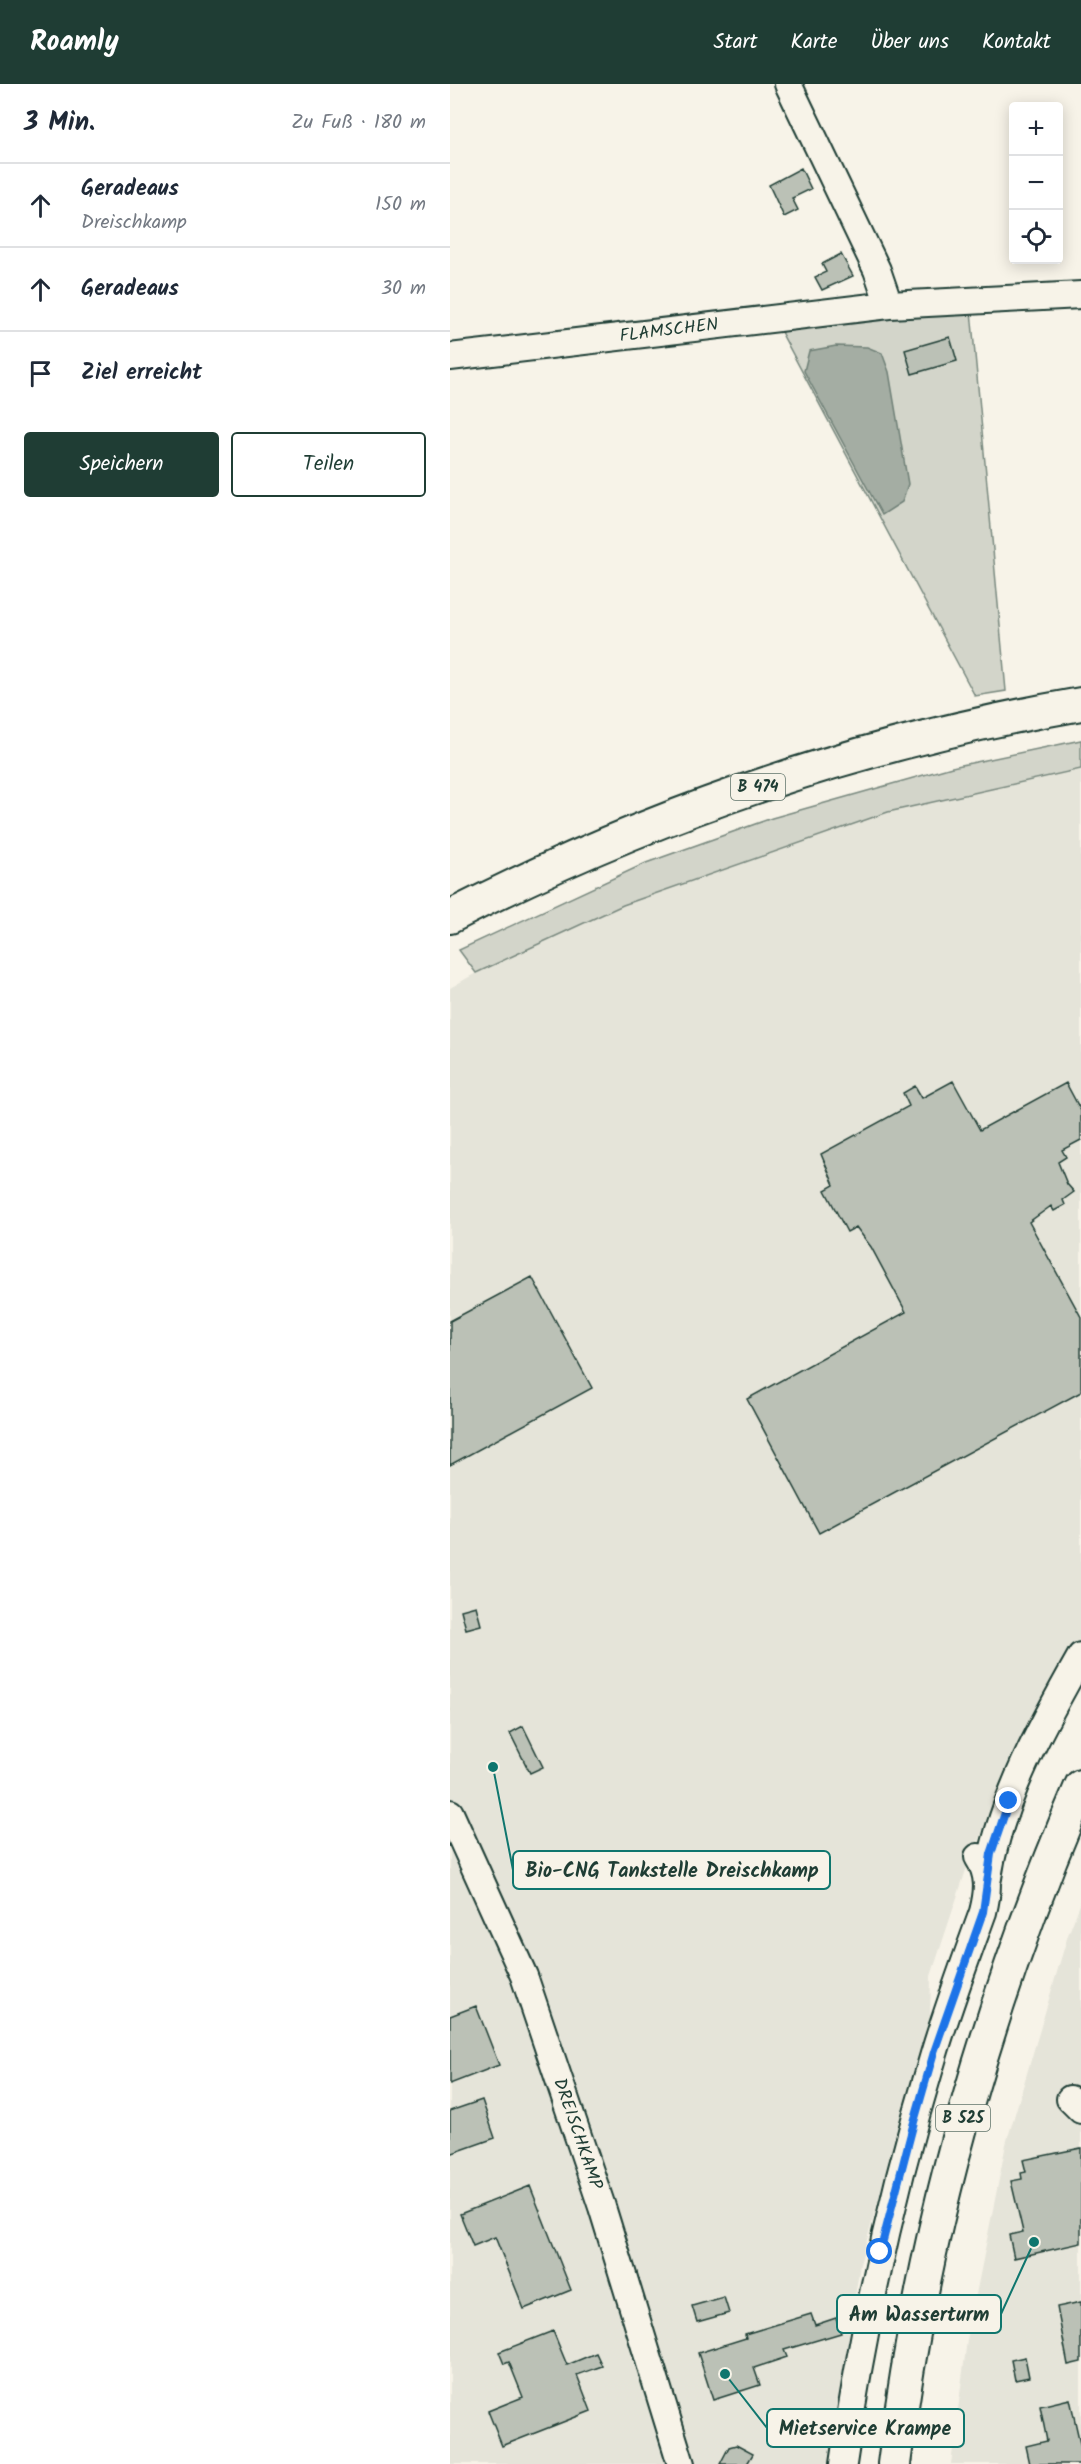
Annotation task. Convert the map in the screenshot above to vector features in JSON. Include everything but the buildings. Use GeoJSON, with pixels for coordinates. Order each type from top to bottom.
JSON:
{"type":"FeatureCollection","features":[{"type":"Feature","properties":{"kind":"main road","name":"B 474"},"geometry":{"type":"LineString","coordinates":[[450,917],[552,867],[735,794],[886,748],[1081,704]]}},
{"type":"Feature","properties":{"kind":"main road","name":"B 525"},"geometry":{"type":"LineString","coordinates":[[894,2464],[908,2368],[926,2273],[967,2102],[1026,1919],[1081,1786]]}},
{"type":"Feature","properties":{"kind":"street"},"geometry":{"type":"LineString","coordinates":[[788,84],[877,270],[889,305]]}},
{"type":"Feature","properties":{"kind":"street","name":"FLAMSCHEN"},"geometry":{"type":"LineString","coordinates":[[450,357],[889,305],[1081,295]]}},
{"type":"Feature","properties":{"kind":"street"},"geometry":{"type":"LineString","coordinates":[[843,2464],[861,2347],[880,2252],[934,2052],[983,1912],[987,1894],[983,1868],[1009,1801],[1081,1656]]}},
{"type":"Feature","properties":{"kind":"street","name":"DREISCHKAMP"},"geometry":{"type":"LineString","coordinates":[[450,1813],[524,1976],[623,2274],[681,2464]]}},
{"type":"Feature","properties":{"kind":"shaded area"},"geometry":{"type":"Polygon","coordinates":[[[971,311],[1006,691],[975,696],[780,330],[907,315],[971,311]]]}},
{"type":"Feature","properties":{"kind":"shaded area"},"geometry":{"type":"Polygon","coordinates":[[[836,346],[867,347],[882,353],[889,372],[908,484],[902,502],[882,515],[804,371],[809,351],[836,346]]]}},
{"type":"Feature","properties":{"kind":"shaded area"},"geometry":{"type":"Polygon","coordinates":[[[1081,740],[1081,769],[888,812],[623,905],[476,973],[459,950],[646,863],[772,818],[952,767],[1081,740]]]}},
{"type":"Feature","properties":{"kind":"shaded area"},"geometry":{"type":"Polygon","coordinates":[[[1081,769],[1081,1638],[1011,1768],[966,1870],[931,1976],[930,2021],[860,2264],[830,2464],[450,2464],[450,988],[476,973],[623,905],[888,812],[1081,769]]]}},
{"type":"Feature","properties":{"kind":"shaded area"},"geometry":{"type":"Polygon","coordinates":[[[1081,1902],[1081,2464],[951,2464],[967,2340],[1006,2144],[1068,1935],[1081,1902]]]}},
{"type":"Feature","properties":{"kind":"place","name":"Bio-CNG Tankstelle Dreischkamp"},"geometry":{"type":"Point","coordinates":[493,1767]}},
{"type":"Feature","properties":{"kind":"place","name":"Am Wasserturm"},"geometry":{"type":"Point","coordinates":[1034,2242]}},
{"type":"Feature","properties":{"kind":"place","name":"Mietservice Krampe"},"geometry":{"type":"Point","coordinates":[725,2374]}},
{"type":"Feature","properties":{"kind":"route"},"geometry":{"type":"LineString","coordinates":[[880,2252],[934,2052],[983,1912],[991,1854],[1009,1801]]}}]}
